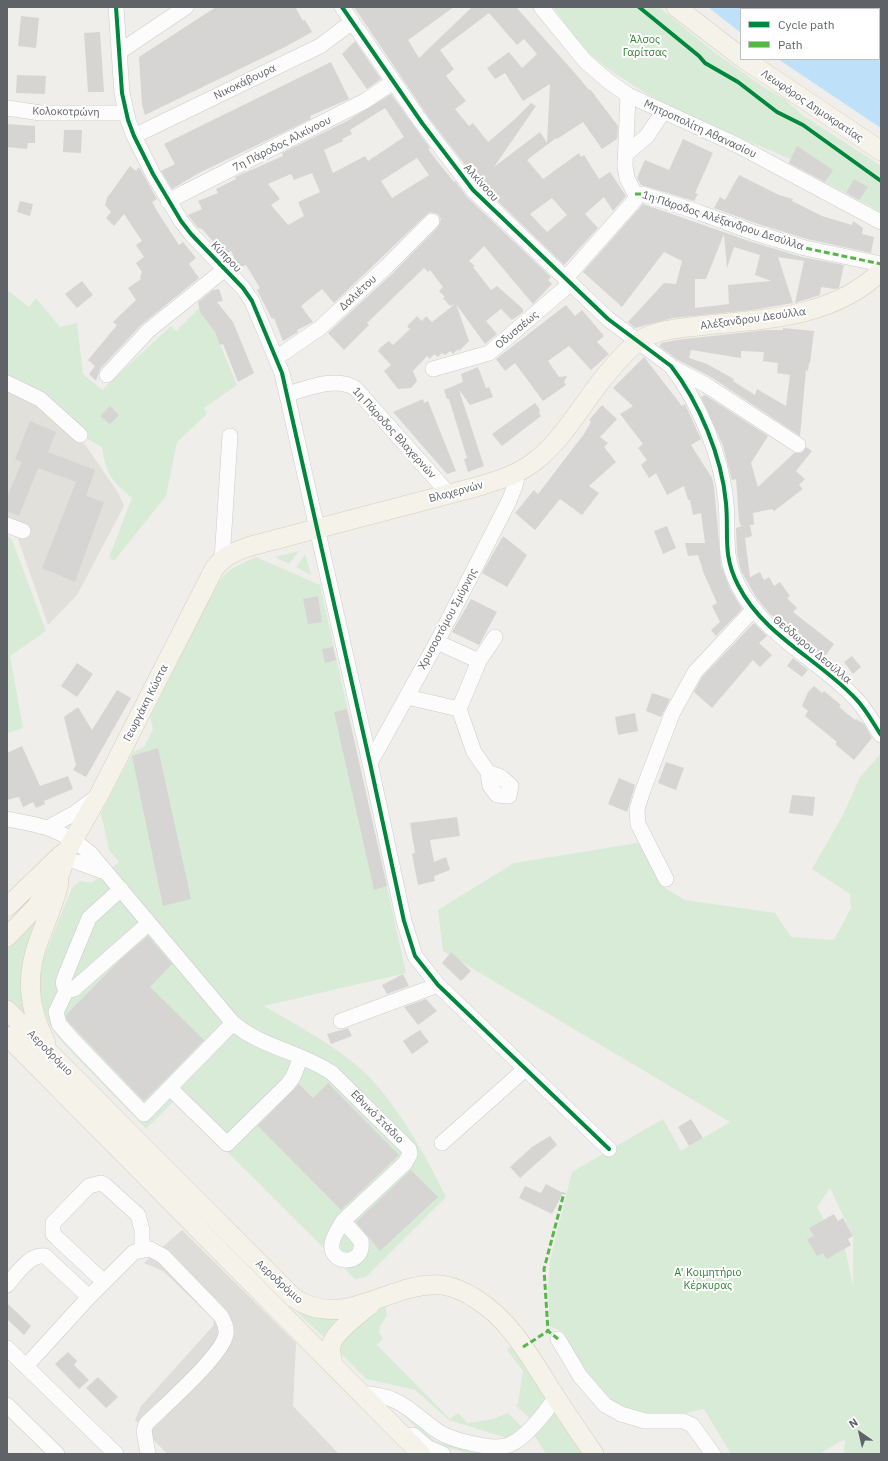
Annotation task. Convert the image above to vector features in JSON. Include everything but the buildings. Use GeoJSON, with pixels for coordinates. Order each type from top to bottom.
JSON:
{"type":"FeatureCollection","features":[{"type":"Feature","properties":{"kind":"main road"},"geometry":{"type":"LineString","coordinates":[[676,7],[740,56]]}},
{"type":"Feature","properties":{"kind":"main road","name":"Λεωφόρος Δημοκρατίας"},"geometry":{"type":"LineString","coordinates":[[745,60],[881,151]]}},
{"type":"Feature","properties":{"kind":"main road","name":"Αλέξανδρου Δεσύλλα"},"geometry":{"type":"LineString","coordinates":[[639,342],[667,330],[773,318],[815,310],[848,296],[864,286],[881,271]]}},
{"type":"Feature","properties":{"kind":"main road","name":"Βλαχερνών"},"geometry":{"type":"LineString","coordinates":[[222,560],[231,554],[251,546],[488,484],[518,472],[534,462],[551,446],[613,367],[639,342]]}},
{"type":"Feature","properties":{"kind":"main road","name":"Γεωργάκη Κώστα"},"geometry":{"type":"LineString","coordinates":[[7,937],[36,907],[70,855],[214,569],[222,560]]}},
{"type":"Feature","properties":{"kind":"main road"},"geometry":{"type":"LineString","coordinates":[[54,1057],[34,1015],[30,995],[30,979],[35,950],[57,894],[70,855]]}},
{"type":"Feature","properties":{"kind":"main road","name":"Γεωργάκη Κώστα"},"geometry":{"type":"LineString","coordinates":[[7,907],[70,855]]}},
{"type":"Feature","properties":{"kind":"main road","name":"Αεροδρόμιο"},"geometry":{"type":"LineString","coordinates":[[7,1010],[294,1298],[305,1305],[319,1309],[338,1310],[401,1292],[427,1286],[442,1286],[457,1289],[477,1299],[498,1316],[527,1351],[556,1398],[594,1454]]}},
{"type":"Feature","properties":{"kind":"main road","name":"Αεροδρόμιο"},"geometry":{"type":"LineString","coordinates":[[11,1042],[421,1454]]}},
{"type":"Feature","properties":{"kind":"main road"},"geometry":{"type":"LineString","coordinates":[[333,1365],[330,1350],[332,1342],[351,1321],[377,1300]]}},
{"type":"Feature","properties":{"kind":"street","name":"Κύπρου"},"geometry":{"type":"LineString","coordinates":[[116,7],[122,93],[126,113],[134,136],[168,201],[191,234],[244,288],[252,301],[276,358],[288,394],[316,528],[370,763],[407,934],[415,956],[438,985],[524,1070],[609,1149]]}},
{"type":"Feature","properties":{"kind":"street"},"geometry":{"type":"LineString","coordinates":[[119,52],[186,7]]}},
{"type":"Feature","properties":{"kind":"street","name":"Αλκίνοου"},"geometry":{"type":"LineString","coordinates":[[342,7],[449,161],[473,190],[608,319],[639,342]]}},
{"type":"Feature","properties":{"kind":"street","name":"Μητροπολίτη Αθανασίου"},"geometry":{"type":"LineString","coordinates":[[541,7],[585,61],[608,81],[628,95],[737,145],[881,222]]}},
{"type":"Feature","properties":{"kind":"street","name":"Νικοκάβουρα"},"geometry":{"type":"LineString","coordinates":[[134,136],[320,46],[352,22]]}},
{"type":"Feature","properties":{"kind":"street","name":"7η Πάροδος Αλκίνοου"},"geometry":{"type":"LineString","coordinates":[[168,201],[366,101],[393,82]]}},
{"type":"Feature","properties":{"kind":"street"},"geometry":{"type":"LineString","coordinates":[[628,95],[626,154],[627,178],[635,194]]}},
{"type":"Feature","properties":{"kind":"street","name":"Κολοκοτρώνη"},"geometry":{"type":"LineString","coordinates":[[7,108],[41,114],[126,113]]}},
{"type":"Feature","properties":{"kind":"street"},"geometry":{"type":"LineString","coordinates":[[626,154],[647,136],[663,112]]}},
{"type":"Feature","properties":{"kind":"street","name":"Οδυσσέως"},"geometry":{"type":"LineString","coordinates":[[433,369],[489,353],[568,282],[633,203],[635,194]]}},
{"type":"Feature","properties":{"kind":"street","name":"1η Πάροδος Αλέξανδρου Δεσύλλα"},"geometry":{"type":"LineString","coordinates":[[635,194],[642,194],[791,244],[881,264]]}},
{"type":"Feature","properties":{"kind":"street","name":"Δαλιέτου"},"geometry":{"type":"LineString","coordinates":[[276,358],[320,328],[387,266],[432,220]]}},
{"type":"Feature","properties":{"kind":"street"},"geometry":{"type":"LineString","coordinates":[[107,375],[149,330],[225,269]]}},
{"type":"Feature","properties":{"kind":"street","name":"Θεόδωρου Δεσύλλα"},"geometry":{"type":"LineString","coordinates":[[639,342],[671,366],[693,400],[710,439],[725,493],[727,515],[726,547],[730,566],[742,593],[753,610],[767,625],[856,698],[881,735]]}},
{"type":"Feature","properties":{"kind":"street"},"geometry":{"type":"LineString","coordinates":[[671,366],[706,385],[798,445]]}},
{"type":"Feature","properties":{"kind":"street"},"geometry":{"type":"LineString","coordinates":[[7,383],[40,399],[80,435]]}},
{"type":"Feature","properties":{"kind":"street","name":"1η Πάροδος Βλαχερνών"},"geometry":{"type":"LineString","coordinates":[[288,394],[320,385],[342,383],[355,388],[448,494]]}},
{"type":"Feature","properties":{"kind":"street"},"geometry":{"type":"LineString","coordinates":[[222,560],[230,436]]}},
{"type":"Feature","properties":{"kind":"street","name":"Χρυσοστόμου Σμύρνης"},"geometry":{"type":"LineString","coordinates":[[370,763],[437,642],[510,502],[516,486],[518,472]]}},
{"type":"Feature","properties":{"kind":"street"},"geometry":{"type":"LineString","coordinates":[[7,525],[23,531]]}},
{"type":"Feature","properties":{"kind":"street"},"geometry":{"type":"LineString","coordinates":[[666,879],[638,824],[637,809],[643,790],[672,714],[695,672],[753,610]]}},
{"type":"Feature","properties":{"kind":"street"},"geometry":{"type":"LineString","coordinates":[[488,772],[474,752],[459,709],[479,661],[495,636]]}},
{"type":"Feature","properties":{"kind":"street"},"geometry":{"type":"LineString","coordinates":[[437,642],[479,661]]}},
{"type":"Feature","properties":{"kind":"street"},"geometry":{"type":"LineString","coordinates":[[407,697],[459,709]]}},
{"type":"Feature","properties":{"kind":"street"},"geometry":{"type":"LineString","coordinates":[[7,819],[49,827],[80,809],[99,795]]}},
{"type":"Feature","properties":{"kind":"street"},"geometry":{"type":"LineString","coordinates":[[49,827],[70,855]]}},
{"type":"Feature","properties":{"kind":"street","name":"Εθνικό Στάδιο"},"geometry":{"type":"LineString","coordinates":[[70,855],[90,853],[233,1023],[258,1039],[320,1065],[332,1073],[409,1149],[410,1154],[406,1162],[343,1221]]}},
{"type":"Feature","properties":{"kind":"street","name":"Εθνικό Στάδιο"},"geometry":{"type":"LineString","coordinates":[[70,855],[106,872]]}},
{"type":"Feature","properties":{"kind":"street"},"geometry":{"type":"LineString","coordinates":[[121,889],[94,912],[87,922],[64,979],[63,985],[67,989],[71,990],[76,988],[149,923]]}},
{"type":"Feature","properties":{"kind":"street"},"geometry":{"type":"LineString","coordinates":[[341,1021],[438,985]]}},
{"type":"Feature","properties":{"kind":"street"},"geometry":{"type":"LineString","coordinates":[[67,989],[56,1012],[59,1024],[143,1113],[149,1111],[233,1023]]}},
{"type":"Feature","properties":{"kind":"street"},"geometry":{"type":"LineString","coordinates":[[170,1088],[227,1144],[287,1085],[293,1077],[301,1057]]}},
{"type":"Feature","properties":{"kind":"street"},"geometry":{"type":"LineString","coordinates":[[442,1143],[524,1070]]}},
{"type":"Feature","properties":{"kind":"street"},"geometry":{"type":"LineString","coordinates":[[104,1282],[57,1238],[52,1229],[53,1223],[89,1186],[101,1183],[138,1215],[142,1230],[142,1250]]}},
{"type":"Feature","properties":{"kind":"street"},"geometry":{"type":"LineString","coordinates":[[175,1206],[190,1195]]}},
{"type":"Feature","properties":{"kind":"street"},"geometry":{"type":"LineString","coordinates":[[26,1366],[89,1297],[134,1252],[150,1249],[163,1256],[221,1316],[226,1326],[226,1334],[214,1355],[146,1424],[144,1432],[148,1454]]}},
{"type":"Feature","properties":{"kind":"street"},"geometry":{"type":"LineString","coordinates":[[7,1285],[32,1258],[38,1255],[45,1256],[89,1297]]}},
{"type":"Feature","properties":{"kind":"street"},"geometry":{"type":"LineString","coordinates":[[558,1339],[580,1376],[605,1405],[621,1414],[645,1421],[683,1421],[692,1425],[713,1454]]}},
{"type":"Feature","properties":{"kind":"street"},"geometry":{"type":"LineString","coordinates":[[7,1348],[116,1454]]}},
{"type":"Feature","properties":{"kind":"street"},"geometry":{"type":"LineString","coordinates":[[359,1393],[379,1394],[392,1399],[412,1409],[440,1432],[466,1442],[488,1447],[509,1445],[517,1441],[546,1412],[556,1398]]}},
{"type":"Feature","properties":{"kind":"street"},"geometry":{"type":"LineString","coordinates":[[7,1405],[56,1454]]}},
{"type":"Feature","properties":{"kind":"street"},"geometry":{"type":"LineString","coordinates":[[385,1418],[397,1420],[427,1447],[443,1454]]}},
{"type":"Feature","properties":{"kind":"shaded area"},"geometry":{"type":"Polygon","coordinates":[[[7,389],[38,406],[86,446],[119,494],[124,506],[77,595],[48,625],[18,539],[24,528],[7,521],[7,389]]]}},
{"type":"Feature","properties":{"kind":"shaded area"},"geometry":{"type":"Polygon","coordinates":[[[182,1230],[296,1343],[293,1406],[339,1454],[167,1454],[135,1420],[141,1406],[213,1326],[214,1320],[163,1271],[144,1263],[182,1230]]]}},
{"type":"Feature","properties":{"kind":"green space","name":"Άλσος Γαρίτσας"},"geometry":{"type":"Polygon","coordinates":[[[553,7],[659,7],[714,52],[763,87],[783,98],[801,114],[881,166],[881,212],[789,163],[790,159],[714,127],[641,90],[596,59],[573,34],[553,7]]]}},
{"type":"Feature","properties":{"kind":"green space"},"geometry":{"type":"Polygon","coordinates":[[[7,290],[29,307],[36,298],[60,327],[77,323],[83,374],[102,390],[171,326],[176,331],[199,308],[215,332],[237,385],[204,408],[207,414],[177,442],[166,496],[114,561],[109,557],[132,498],[114,481],[111,476],[105,464],[102,447],[80,435],[7,383],[7,290]]]}},
{"type":"Feature","properties":{"kind":"green space"},"geometry":{"type":"Polygon","coordinates":[[[7,535],[12,540],[46,631],[10,656],[23,728],[7,733],[7,535]]]}},
{"type":"Feature","properties":{"kind":"green space"},"geometry":{"type":"Polygon","coordinates":[[[299,551],[289,564],[275,557],[299,551]]]}},
{"type":"Feature","properties":{"kind":"green space"},"geometry":{"type":"Polygon","coordinates":[[[305,554],[311,575],[296,567],[305,554]]]}},
{"type":"Feature","properties":{"kind":"green space"},"geometry":{"type":"Polygon","coordinates":[[[256,557],[320,585],[406,973],[264,1006],[314,1035],[338,1051],[361,1069],[373,1081],[409,1129],[430,1165],[446,1197],[366,1277],[355,1279],[175,1100],[146,1129],[63,1043],[50,1026],[44,1011],[40,992],[40,974],[45,954],[72,888],[80,881],[92,883],[119,862],[109,850],[101,813],[133,752],[144,747],[153,729],[150,717],[213,591],[227,573],[256,557]]]}},
{"type":"Feature","properties":{"kind":"green space","name":"Α' Κοιμητήριο Κέρκυρας"},"geometry":{"type":"Polygon","coordinates":[[[881,753],[881,1454],[844,1454],[845,1439],[819,1454],[731,1454],[704,1409],[681,1414],[659,1415],[637,1413],[608,1402],[572,1356],[563,1332],[550,1326],[548,1291],[550,1260],[572,1172],[663,1119],[681,1151],[730,1122],[443,951],[438,910],[514,863],[638,843],[666,889],[685,900],[775,913],[791,937],[834,940],[851,908],[850,894],[812,869],[844,813],[860,777],[881,753]],[[830,1188],[817,1207],[824,1220],[845,1249],[853,1286],[853,1236],[830,1188]]]}},
{"type":"Feature","properties":{"kind":"green space"},"geometry":{"type":"Polygon","coordinates":[[[40,916],[29,1020],[7,1001],[7,947],[40,916]]]}},
{"type":"Feature","properties":{"kind":"green space"},"geometry":{"type":"Polygon","coordinates":[[[225,1237],[301,1306],[355,1311],[327,1340],[222,1241],[225,1237]]]}},
{"type":"Feature","properties":{"kind":"green space"},"geometry":{"type":"Polygon","coordinates":[[[442,1288],[460,1292],[473,1301],[499,1325],[523,1354],[534,1369],[550,1398],[540,1414],[532,1420],[516,1406],[518,1403],[523,1371],[507,1350],[512,1345],[474,1306],[460,1295],[444,1292],[429,1292],[385,1305],[387,1315],[380,1326],[379,1332],[383,1339],[377,1345],[450,1419],[458,1413],[468,1423],[493,1419],[508,1413],[523,1428],[517,1434],[507,1438],[449,1420],[415,1390],[366,1379],[339,1352],[338,1347],[342,1339],[376,1305],[427,1289],[442,1288]]]}},
{"type":"Feature","properties":{"kind":"green space"},"geometry":{"type":"Polygon","coordinates":[[[401,1408],[435,1441],[483,1454],[470,1454],[432,1443],[398,1410],[401,1408]]]}},
{"type":"Feature","properties":{"kind":"green space"},"geometry":{"type":"Polygon","coordinates":[[[558,1409],[587,1454],[546,1454],[534,1435],[552,1413],[558,1409]]]}},
{"type":"Feature","properties":{"kind":"water"},"geometry":{"type":"Polygon","coordinates":[[[708,7],[881,7],[881,128],[779,60],[880,60],[880,8],[740,8],[740,32],[708,7]]]}},
{"type":"Feature","properties":{"kind":"marked path"},"geometry":{"type":"LineString","coordinates":[[635,194],[642,194],[698,212],[755,233],[805,248],[881,264]]}},
{"type":"Feature","properties":{"kind":"marked path"},"geometry":{"type":"LineString","coordinates":[[558,1339],[548,1331],[544,1269],[564,1193]]}},
{"type":"Feature","properties":{"kind":"marked path"},"geometry":{"type":"LineString","coordinates":[[523,1347],[548,1331]]}},
{"type":"Feature","properties":{"kind":"cycle path"},"geometry":{"type":"LineString","coordinates":[[116,7],[122,93],[128,120],[134,136],[153,174],[181,221],[191,234],[243,288],[252,301],[282,373],[404,921],[415,956],[438,985],[609,1149]]}},
{"type":"Feature","properties":{"kind":"cycle path"},"geometry":{"type":"LineString","coordinates":[[342,7],[422,123],[473,190],[608,319],[671,366],[691,396],[700,413],[708,431],[720,467],[726,503],[728,554],[733,574],[738,585],[749,603],[776,632],[825,671],[859,702],[881,735]]}},
{"type":"Feature","properties":{"kind":"cycle path"},"geometry":{"type":"LineString","coordinates":[[639,7],[699,56],[705,63],[738,82],[777,112],[803,125],[881,181]]}}]}
